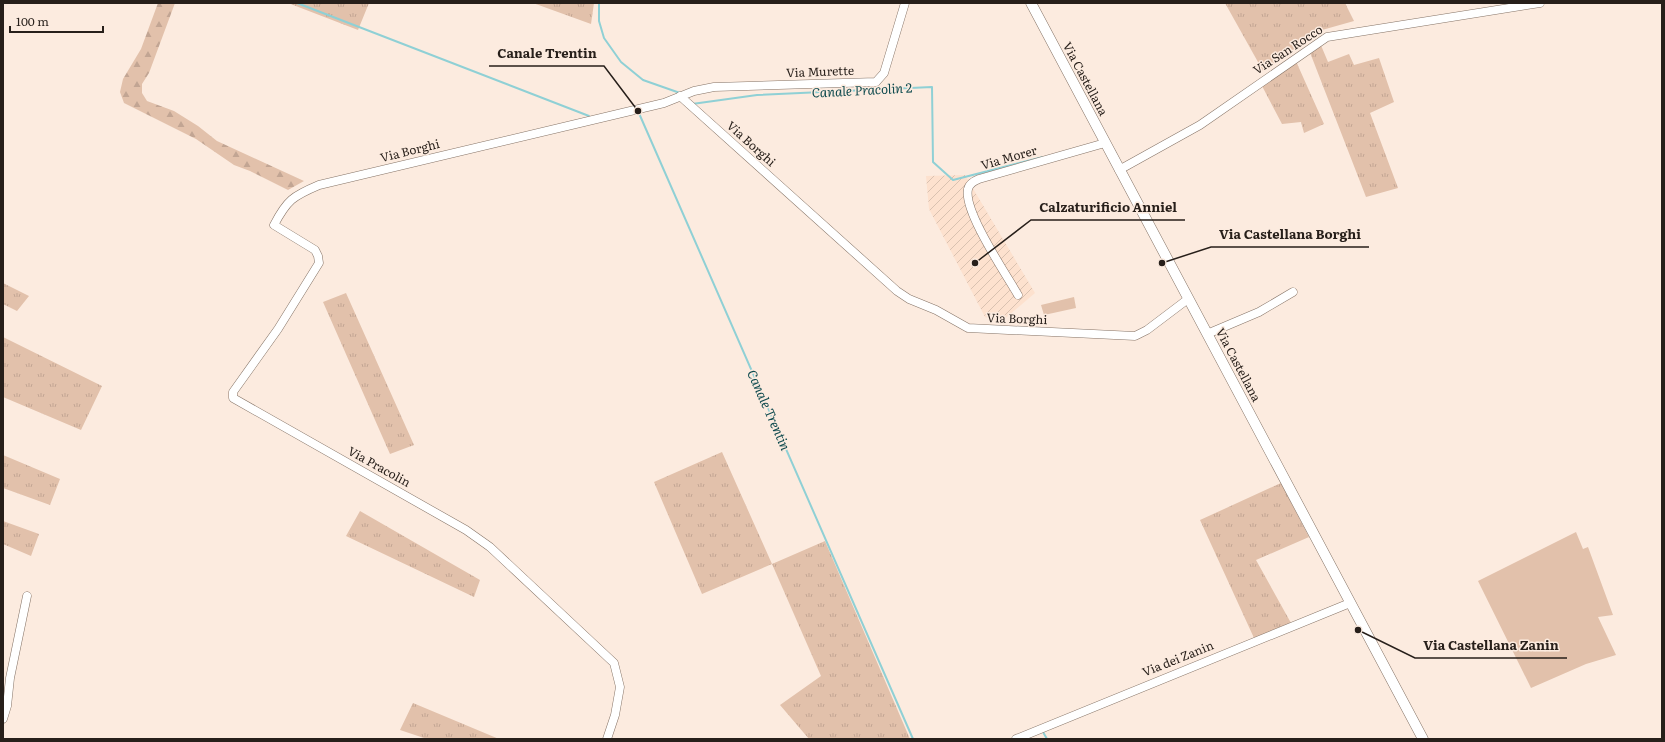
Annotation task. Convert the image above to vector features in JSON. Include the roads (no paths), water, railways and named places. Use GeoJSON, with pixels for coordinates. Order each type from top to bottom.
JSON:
{"type":"FeatureCollection","features":[{"type":"Feature","properties":{"kind":"main road","name":"Via Castellana"},"geometry":{"type":"LineString","coordinates":[[1031,3],[1423,739]]}},
{"type":"Feature","properties":{"kind":"street","name":"Via Murette"},"geometry":{"type":"LineString","coordinates":[[680,96],[694,91],[714,87],[876,82],[884,73],[905,3]]}},
{"type":"Feature","properties":{"kind":"street","name":"Via San Rocco"},"geometry":{"type":"LineString","coordinates":[[1119,170],[1200,125],[1327,37],[1540,3]]}},
{"type":"Feature","properties":{"kind":"street","name":"Via Borghi"},"geometry":{"type":"LineString","coordinates":[[274,225],[283,208],[297,194],[319,185],[664,103],[680,96],[897,291],[909,299],[936,310],[968,328],[1135,336],[1147,330],[1188,299]]}},
{"type":"Feature","properties":{"kind":"street","name":"Via Morer"},"geometry":{"type":"LineString","coordinates":[[1018,295],[971,213],[968,189],[972,182],[1105,143]]}},
{"type":"Feature","properties":{"kind":"street","name":"Via Pracolin"},"geometry":{"type":"LineString","coordinates":[[274,225],[315,250],[319,263],[278,329],[233,392],[232,398],[466,530],[490,547],[614,663],[620,686],[615,715],[607,739]]}},
{"type":"Feature","properties":{"kind":"street"},"geometry":{"type":"LineString","coordinates":[[1207,334],[1259,312],[1294,292]]}},
{"type":"Feature","properties":{"kind":"street"},"geometry":{"type":"LineString","coordinates":[[3,718],[7,706],[10,678],[27,596]]}},
{"type":"Feature","properties":{"kind":"street","name":"Via dei Zanin"},"geometry":{"type":"LineString","coordinates":[[1016,739],[1350,603]]}},
{"type":"Feature","properties":{"kind":"waterway","name":"Canale Trentin"},"geometry":{"type":"LineString","coordinates":[[297,3],[589,116],[590,119]]}},
{"type":"Feature","properties":{"kind":"waterway","name":"Canale Pracolin 2"},"geometry":{"type":"LineString","coordinates":[[599,3],[599,21],[604,38],[621,62],[643,80],[680,93]]}},
{"type":"Feature","properties":{"kind":"waterway","name":"Canale Pracolin 2"},"geometry":{"type":"LineString","coordinates":[[692,104],[757,95],[932,87],[933,162],[953,180],[1043,157]]}},
{"type":"Feature","properties":{"kind":"waterway","name":"Canale Trentin"},"geometry":{"type":"LineString","coordinates":[[638,111],[913,739]]}},
{"type":"Feature","properties":{"kind":"waterway","name":"Canale Trentin"},"geometry":{"type":"LineString","coordinates":[[1043,732],[1047,739]]}},
{"type":"Feature","properties":{"kind":"place","name":"Canale Trentin"},"geometry":{"type":"Point","coordinates":[638,111]}},
{"type":"Feature","properties":{"kind":"place","name":"Calzaturificio Anniel"},"geometry":{"type":"Point","coordinates":[975,263]}},
{"type":"Feature","properties":{"kind":"place","name":"Via Castellana Borghi"},"geometry":{"type":"Point","coordinates":[1162,263]}},
{"type":"Feature","properties":{"kind":"place","name":"Via Castellana Zanin"},"geometry":{"type":"Point","coordinates":[1358,630]}}]}
